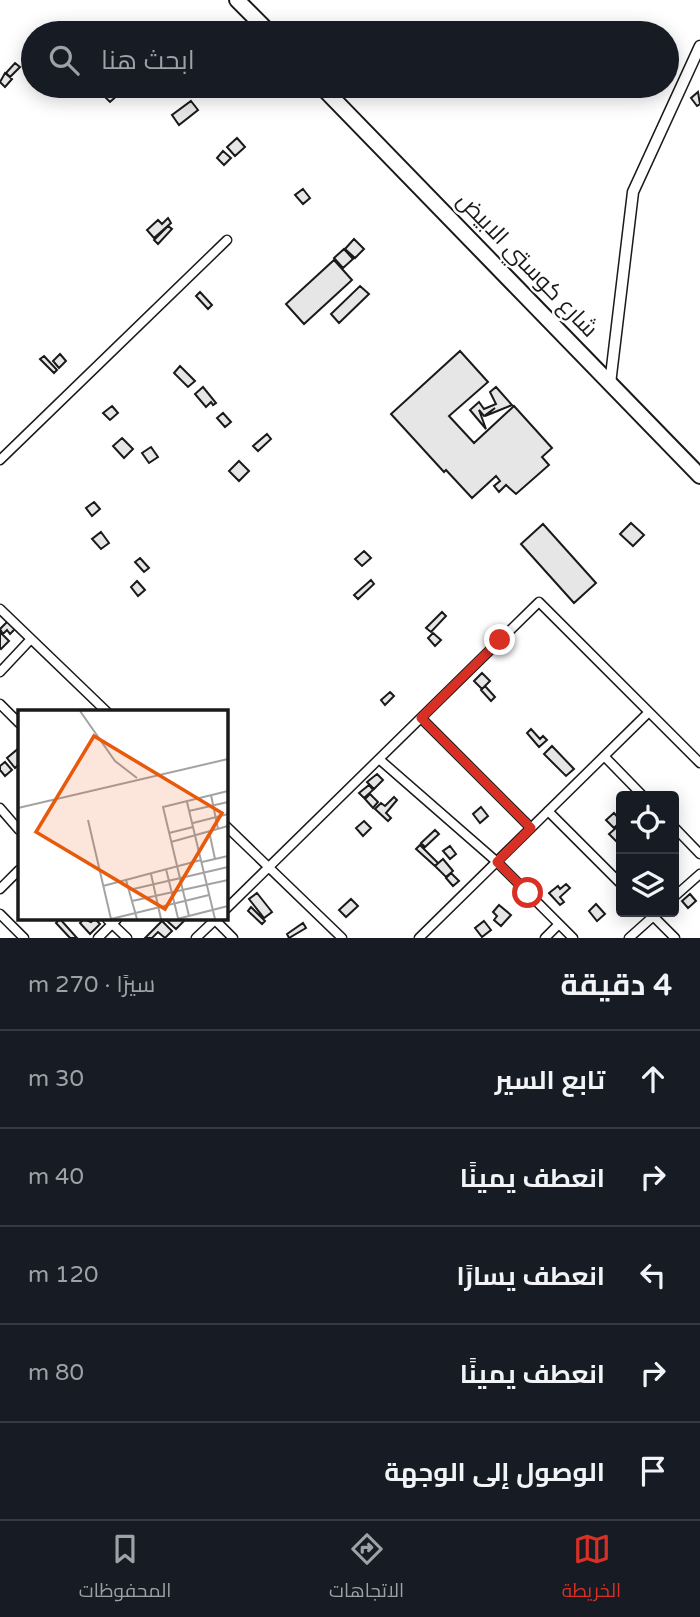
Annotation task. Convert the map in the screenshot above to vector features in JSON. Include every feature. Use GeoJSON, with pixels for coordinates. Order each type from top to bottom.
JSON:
{"type":"FeatureCollection","features":[{"type":"Feature","properties":{"kind":"highway"},"geometry":{"type":"LineString","coordinates":[[237,0],[258,21]]}},
{"type":"Feature","properties":{"kind":"highway","name":"شارع كوستي الابيض"},"geometry":{"type":"LineString","coordinates":[[333,98],[700,476]]}},
{"type":"Feature","properties":{"kind":"street"},"geometry":{"type":"LineString","coordinates":[[679,92],[700,46]]}},
{"type":"Feature","properties":{"kind":"street"},"geometry":{"type":"LineString","coordinates":[[610,384],[633,192],[676,98]]}},
{"type":"Feature","properties":{"kind":"street"},"geometry":{"type":"LineString","coordinates":[[0,460],[227,240]]}},
{"type":"Feature","properties":{"kind":"street"},"geometry":{"type":"LineString","coordinates":[[228,907],[539,602],[700,763]]}},
{"type":"Feature","properties":{"kind":"street"},"geometry":{"type":"LineString","coordinates":[[0,609],[105,710]]}},
{"type":"Feature","properties":{"kind":"street"},"geometry":{"type":"LineString","coordinates":[[0,672],[31,639]]}},
{"type":"Feature","properties":{"kind":"street"},"geometry":{"type":"LineString","coordinates":[[0,704],[18,722]]}},
{"type":"Feature","properties":{"kind":"street"},"geometry":{"type":"LineString","coordinates":[[419,938],[649,712]]}},
{"type":"Feature","properties":{"kind":"street"},"geometry":{"type":"LineString","coordinates":[[421,718],[531,828]]}},
{"type":"Feature","properties":{"kind":"street"},"geometry":{"type":"LineString","coordinates":[[604,756],[638,791]]}},
{"type":"Feature","properties":{"kind":"street"},"geometry":{"type":"LineString","coordinates":[[379,759],[497,862],[573,938]]}},
{"type":"Feature","properties":{"kind":"street"},"geometry":{"type":"LineString","coordinates":[[0,808],[18,829]]}},
{"type":"Feature","properties":{"kind":"street"},"geometry":{"type":"LineString","coordinates":[[548,811],[616,879]]}},
{"type":"Feature","properties":{"kind":"street"},"geometry":{"type":"LineString","coordinates":[[228,828],[342,938]]}},
{"type":"Feature","properties":{"kind":"street"},"geometry":{"type":"LineString","coordinates":[[679,832],[700,854]]}},
{"type":"Feature","properties":{"kind":"street"},"geometry":{"type":"LineString","coordinates":[[0,889],[18,871]]}},
{"type":"Feature","properties":{"kind":"street"},"geometry":{"type":"LineString","coordinates":[[679,893],[700,874]]}},
{"type":"Feature","properties":{"kind":"street"},"geometry":{"type":"LineString","coordinates":[[0,914],[24,938]]}},
{"type":"Feature","properties":{"kind":"street"},"geometry":{"type":"LineString","coordinates":[[629,938],[649,917]]}},
{"type":"Feature","properties":{"kind":"street"},"geometry":{"type":"LineString","coordinates":[[657,917],[675,938]]}},
{"type":"Feature","properties":{"kind":"street"},"geometry":{"type":"LineString","coordinates":[[197,938],[214,920]]}},
{"type":"Feature","properties":{"kind":"street"},"geometry":{"type":"LineString","coordinates":[[216,920],[233,938]]}},
{"type":"Feature","properties":{"kind":"street"},"geometry":{"type":"LineString","coordinates":[[98,938],[112,921],[127,938]]}},
{"type":"Feature","properties":{"kind":"street"},"geometry":{"type":"LineString","coordinates":[[544,938],[559,924]]}},
{"type":"Feature","properties":{"kind":"building"},"geometry":{"type":"Polygon","coordinates":[[[15,63],[20,67],[10,77],[6,73],[15,63]]]}},
{"type":"Feature","properties":{"kind":"building"},"geometry":{"type":"Polygon","coordinates":[[[5,73],[12,79],[5,87],[0,82],[5,73]]]}},
{"type":"Feature","properties":{"kind":"building"},"geometry":{"type":"Polygon","coordinates":[[[698,92],[700,104],[697,106],[691,98],[698,92]]]}},
{"type":"Feature","properties":{"kind":"building"},"geometry":{"type":"Polygon","coordinates":[[[191,101],[198,110],[179,125],[172,115],[191,101]]]}},
{"type":"Feature","properties":{"kind":"building"},"geometry":{"type":"Polygon","coordinates":[[[237,138],[245,147],[235,156],[227,147],[237,138]]]}},
{"type":"Feature","properties":{"kind":"building"},"geometry":{"type":"Polygon","coordinates":[[[223,151],[231,158],[224,165],[217,158],[223,151]]]}},
{"type":"Feature","properties":{"kind":"building"},"geometry":{"type":"Polygon","coordinates":[[[303,189],[310,198],[303,204],[295,195],[303,189]]]}},
{"type":"Feature","properties":{"kind":"building"},"geometry":{"type":"Polygon","coordinates":[[[168,218],[171,223],[154,238],[147,230],[158,220],[162,224],[168,218]]]}},
{"type":"Feature","properties":{"kind":"building"},"geometry":{"type":"Polygon","coordinates":[[[168,226],[172,229],[158,244],[154,240],[168,226]]]}},
{"type":"Feature","properties":{"kind":"building"},"geometry":{"type":"Polygon","coordinates":[[[354,239],[364,249],[355,258],[345,249],[354,239]]]}},
{"type":"Feature","properties":{"kind":"building"},"geometry":{"type":"Polygon","coordinates":[[[344,249],[353,259],[343,268],[334,258],[344,249]]]}},
{"type":"Feature","properties":{"kind":"building"},"geometry":{"type":"Polygon","coordinates":[[[334,260],[352,280],[304,324],[286,304],[334,260]]]}},
{"type":"Feature","properties":{"kind":"building"},"geometry":{"type":"Polygon","coordinates":[[[360,286],[369,294],[339,323],[331,314],[360,286]]]}},
{"type":"Feature","properties":{"kind":"building"},"geometry":{"type":"Polygon","coordinates":[[[200,292],[212,305],[208,309],[196,296],[200,292]]]}},
{"type":"Feature","properties":{"kind":"building"},"geometry":{"type":"Polygon","coordinates":[[[460,351],[488,382],[449,416],[474,443],[514,406],[552,448],[542,457],[549,465],[516,494],[506,485],[499,492],[494,486],[500,481],[496,476],[472,498],[446,470],[444,472],[391,414],[460,351]]]}},
{"type":"Feature","properties":{"kind":"building"},"geometry":{"type":"Polygon","coordinates":[[[60,354],[66,361],[59,368],[53,361],[60,354]]]}},
{"type":"Feature","properties":{"kind":"building"},"geometry":{"type":"Polygon","coordinates":[[[44,356],[57,370],[54,373],[40,359],[44,356]]]}},
{"type":"Feature","properties":{"kind":"building"},"geometry":{"type":"Polygon","coordinates":[[[180,366],[195,381],[188,387],[174,373],[180,366]]]}},
{"type":"Feature","properties":{"kind":"building"},"geometry":{"type":"Polygon","coordinates":[[[203,387],[216,403],[213,405],[211,402],[206,407],[195,394],[203,387]]]}},
{"type":"Feature","properties":{"kind":"building"},"geometry":{"type":"Polygon","coordinates":[[[496,387],[512,405],[485,416],[495,408],[484,416],[479,410],[486,429],[470,410],[479,402],[484,409],[496,404],[490,392],[496,387]]]}},
{"type":"Feature","properties":{"kind":"building"},"geometry":{"type":"Polygon","coordinates":[[[112,406],[118,413],[110,420],[103,413],[112,406]]]}},
{"type":"Feature","properties":{"kind":"building"},"geometry":{"type":"Polygon","coordinates":[[[223,413],[231,422],[225,427],[217,418],[223,413]]]}},
{"type":"Feature","properties":{"kind":"building"},"geometry":{"type":"Polygon","coordinates":[[[267,434],[271,439],[258,451],[253,446],[267,434]]]}},
{"type":"Feature","properties":{"kind":"building"},"geometry":{"type":"Polygon","coordinates":[[[122,438],[133,449],[124,458],[113,446],[122,438]]]}},
{"type":"Feature","properties":{"kind":"building"},"geometry":{"type":"Polygon","coordinates":[[[151,447],[158,457],[149,463],[142,453],[151,447]]]}},
{"type":"Feature","properties":{"kind":"building"},"geometry":{"type":"Polygon","coordinates":[[[239,461],[249,471],[239,481],[229,471],[239,461]]]}},
{"type":"Feature","properties":{"kind":"building"},"geometry":{"type":"Polygon","coordinates":[[[94,502],[100,509],[92,516],[86,508],[94,502]]]}},
{"type":"Feature","properties":{"kind":"building"},"geometry":{"type":"Polygon","coordinates":[[[631,523],[644,535],[633,546],[620,534],[631,523]]]}},
{"type":"Feature","properties":{"kind":"building"},"geometry":{"type":"Polygon","coordinates":[[[543,524],[596,583],[574,603],[521,544],[543,524]]]}},
{"type":"Feature","properties":{"kind":"building"},"geometry":{"type":"Polygon","coordinates":[[[101,532],[109,543],[101,549],[92,539],[101,532]]]}},
{"type":"Feature","properties":{"kind":"building"},"geometry":{"type":"Polygon","coordinates":[[[364,551],[371,558],[362,566],[355,559],[364,551]]]}},
{"type":"Feature","properties":{"kind":"building"},"geometry":{"type":"Polygon","coordinates":[[[140,558],[149,568],[144,572],[135,562],[140,558]]]}},
{"type":"Feature","properties":{"kind":"building"},"geometry":{"type":"Polygon","coordinates":[[[371,580],[374,584],[358,599],[354,595],[371,580]]]}},
{"type":"Feature","properties":{"kind":"building"},"geometry":{"type":"Polygon","coordinates":[[[137,581],[145,590],[138,596],[131,587],[137,581]]]}},
{"type":"Feature","properties":{"kind":"building"},"geometry":{"type":"Polygon","coordinates":[[[442,612],[446,616],[431,632],[426,628],[442,612]]]}},
{"type":"Feature","properties":{"kind":"building"},"geometry":{"type":"Polygon","coordinates":[[[8,621],[15,629],[10,634],[7,630],[3,634],[0,629],[8,621]]]}},
{"type":"Feature","properties":{"kind":"building"},"geometry":{"type":"Polygon","coordinates":[[[0,632],[9,641],[1,649],[0,648],[0,632]]]}},
{"type":"Feature","properties":{"kind":"building"},"geometry":{"type":"Polygon","coordinates":[[[433,633],[441,640],[435,646],[428,638],[433,633]]]}},
{"type":"Feature","properties":{"kind":"building"},"geometry":{"type":"Polygon","coordinates":[[[482,673],[490,681],[482,689],[474,681],[482,673]]]}},
{"type":"Feature","properties":{"kind":"building"},"geometry":{"type":"Polygon","coordinates":[[[485,686],[495,697],[491,701],[481,690],[485,686]]]}},
{"type":"Feature","properties":{"kind":"building"},"geometry":{"type":"Polygon","coordinates":[[[390,692],[394,696],[385,705],[381,700],[390,692]]]}},
{"type":"Feature","properties":{"kind":"building"},"geometry":{"type":"Polygon","coordinates":[[[531,729],[540,739],[543,736],[547,740],[539,747],[527,733],[531,729]]]}},
{"type":"Feature","properties":{"kind":"building"},"geometry":{"type":"Polygon","coordinates":[[[552,746],[574,769],[566,776],[544,754],[552,746]]]}},
{"type":"Feature","properties":{"kind":"building"},"geometry":{"type":"Polygon","coordinates":[[[18,749],[18,765],[15,768],[7,758],[18,749]]]}},
{"type":"Feature","properties":{"kind":"building"},"geometry":{"type":"Polygon","coordinates":[[[5,762],[12,770],[5,776],[0,766],[5,762]]]}},
{"type":"Feature","properties":{"kind":"building"},"geometry":{"type":"Polygon","coordinates":[[[377,774],[383,780],[374,789],[367,782],[377,774]]]}},
{"type":"Feature","properties":{"kind":"building"},"geometry":{"type":"Polygon","coordinates":[[[369,785],[373,790],[364,798],[359,793],[369,785]]]}},
{"type":"Feature","properties":{"kind":"building"},"geometry":{"type":"Polygon","coordinates":[[[370,794],[378,802],[373,808],[365,799],[370,794]]]}},
{"type":"Feature","properties":{"kind":"building"},"geometry":{"type":"Polygon","coordinates":[[[394,797],[397,800],[386,813],[391,818],[388,821],[375,809],[381,803],[385,806],[394,797]]]}},
{"type":"Feature","properties":{"kind":"building"},"geometry":{"type":"Polygon","coordinates":[[[481,807],[488,816],[480,823],[473,814],[481,807]]]}},
{"type":"Feature","properties":{"kind":"building"},"geometry":{"type":"Polygon","coordinates":[[[614,813],[616,826],[614,828],[606,820],[614,813]]]}},
{"type":"Feature","properties":{"kind":"building"},"geometry":{"type":"Polygon","coordinates":[[[364,821],[371,828],[363,836],[356,828],[364,821]]]}},
{"type":"Feature","properties":{"kind":"building"},"geometry":{"type":"Polygon","coordinates":[[[616,828],[616,841],[609,834],[616,828]]]}},
{"type":"Feature","properties":{"kind":"building"},"geometry":{"type":"Polygon","coordinates":[[[435,830],[439,834],[425,847],[421,843],[435,830]]]}},
{"type":"Feature","properties":{"kind":"building"},"geometry":{"type":"Polygon","coordinates":[[[420,845],[438,863],[435,866],[416,849],[420,845]]]}},
{"type":"Feature","properties":{"kind":"building"},"geometry":{"type":"Polygon","coordinates":[[[450,846],[456,854],[450,859],[443,851],[450,846]]]}},
{"type":"Feature","properties":{"kind":"building"},"geometry":{"type":"Polygon","coordinates":[[[443,859],[453,871],[446,877],[435,866],[443,859]]]}},
{"type":"Feature","properties":{"kind":"building"},"geometry":{"type":"Polygon","coordinates":[[[451,873],[459,881],[453,886],[446,878],[451,873]]]}},
{"type":"Feature","properties":{"kind":"building"},"geometry":{"type":"Polygon","coordinates":[[[566,884],[570,888],[560,897],[564,902],[560,905],[549,893],[566,884]]]}},
{"type":"Feature","properties":{"kind":"building"},"geometry":{"type":"Polygon","coordinates":[[[257,893],[272,912],[264,918],[249,899],[257,893]]]}},
{"type":"Feature","properties":{"kind":"building"},"geometry":{"type":"Polygon","coordinates":[[[690,894],[696,901],[688,908],[682,901],[690,894]]]}},
{"type":"Feature","properties":{"kind":"building"},"geometry":{"type":"Polygon","coordinates":[[[351,899],[358,906],[346,917],[339,910],[351,899]]]}},
{"type":"Feature","properties":{"kind":"building"},"geometry":{"type":"Polygon","coordinates":[[[596,904],[605,914],[597,921],[589,911],[596,904]]]}},
{"type":"Feature","properties":{"kind":"building"},"geometry":{"type":"Polygon","coordinates":[[[499,905],[511,915],[501,926],[494,920],[497,916],[493,912],[499,905]]]}},
{"type":"Feature","properties":{"kind":"building"},"geometry":{"type":"Polygon","coordinates":[[[251,907],[265,921],[262,924],[248,911],[251,907]]]}},
{"type":"Feature","properties":{"kind":"building"},"geometry":{"type":"Polygon","coordinates":[[[61,920],[77,938],[70,938],[56,923],[61,920]]]}},
{"type":"Feature","properties":{"kind":"building"},"geometry":{"type":"Polygon","coordinates":[[[83,920],[96,920],[100,924],[90,934],[80,923],[83,920]]]}},
{"type":"Feature","properties":{"kind":"building"},"geometry":{"type":"Polygon","coordinates":[[[166,920],[184,921],[176,929],[166,920]]]}},
{"type":"Feature","properties":{"kind":"building"},"geometry":{"type":"Polygon","coordinates":[[[162,921],[172,931],[165,938],[158,932],[152,938],[145,938],[162,921]]]}},
{"type":"Feature","properties":{"kind":"building"},"geometry":{"type":"Polygon","coordinates":[[[484,921],[491,930],[482,937],[475,928],[484,921]]]}},
{"type":"Feature","properties":{"kind":"building"},"geometry":{"type":"Polygon","coordinates":[[[303,923],[306,928],[289,938],[287,934],[303,923]]]}},
{"type":"Feature","properties":{"kind":"route"},"geometry":{"type":"LineString","coordinates":[[500,640],[421,718],[531,828],[497,862],[528,893]]}}]}
